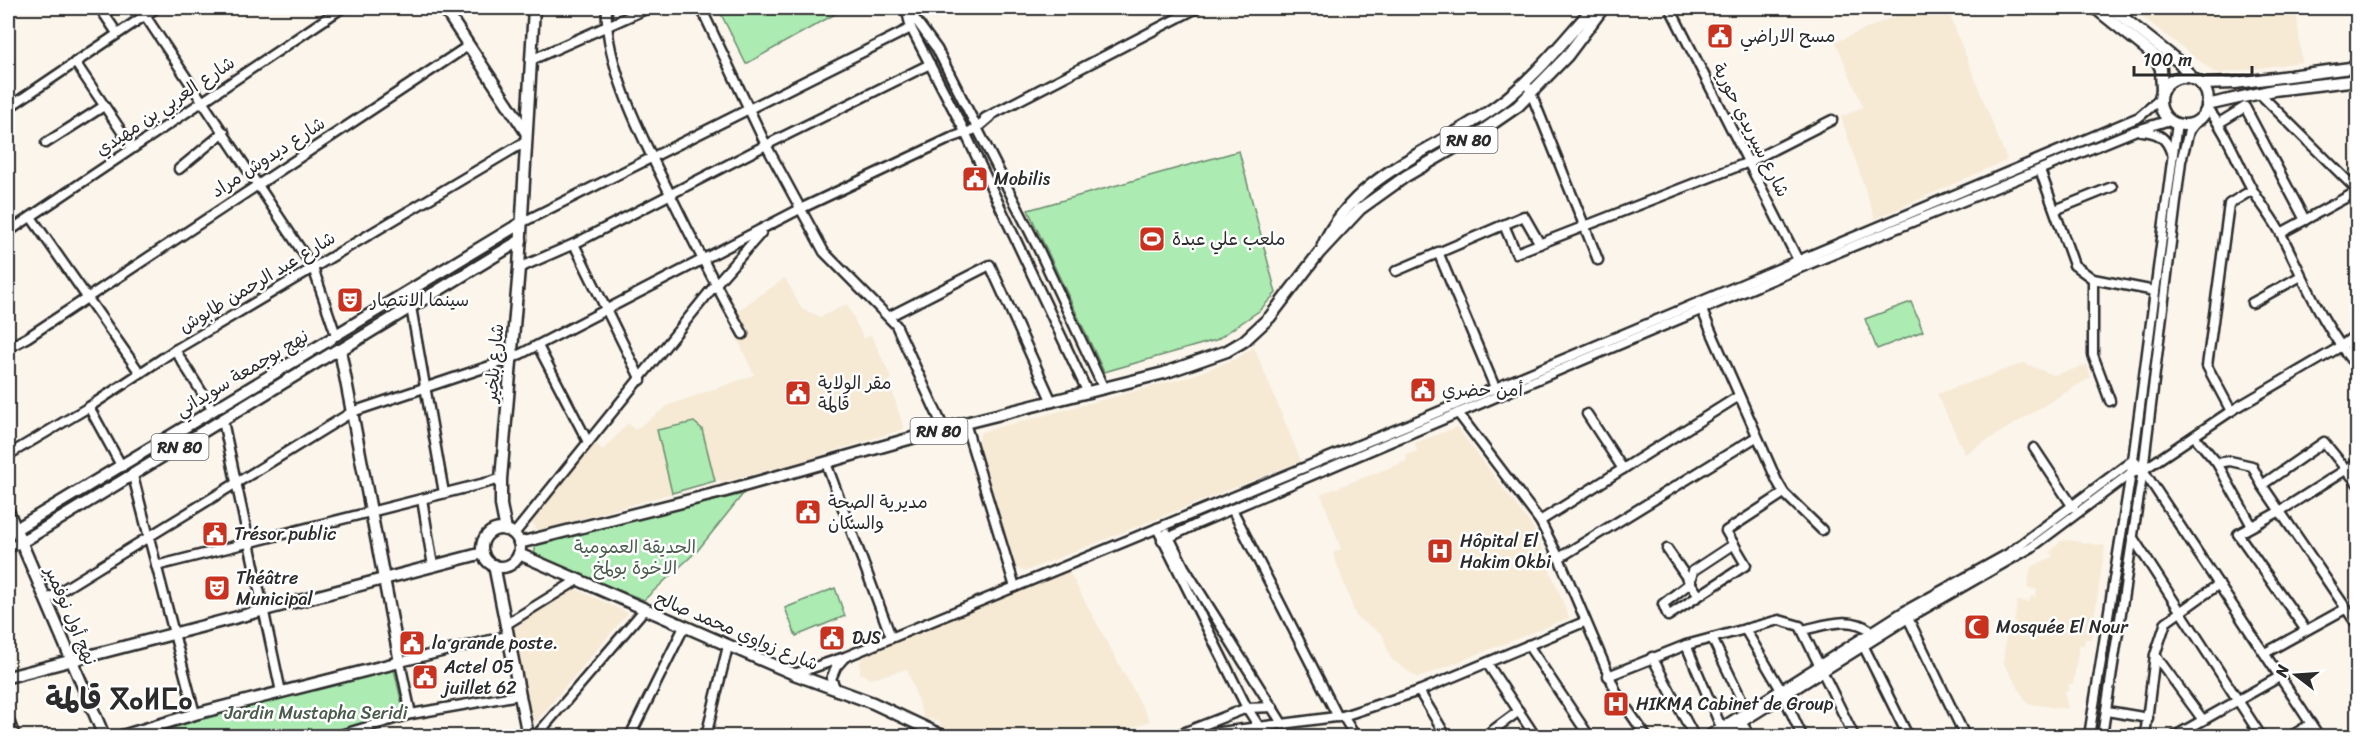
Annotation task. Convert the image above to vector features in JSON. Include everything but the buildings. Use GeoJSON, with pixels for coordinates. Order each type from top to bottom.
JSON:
{"type":"FeatureCollection","features":[{"type":"Feature","properties":{"kind":"main road"},"geometry":{"type":"LineString","coordinates":[[444,8],[526,137]]}},
{"type":"Feature","properties":{"kind":"main road","name":"شارع بلخير"},"geometry":{"type":"LineString","coordinates":[[492,531],[501,505],[501,479],[521,240],[534,8]]}},
{"type":"Feature","properties":{"kind":"main road","name":"RN 80"},"geometry":{"type":"LineString","coordinates":[[1319,254],[1330,228],[1358,196],[1376,180],[1416,154],[1481,117],[1525,82],[1593,8]]}},
{"type":"Feature","properties":{"kind":"main road","name":"RN 80"},"geometry":{"type":"LineString","coordinates":[[515,540],[826,463],[965,423],[1191,365],[1227,351],[1244,341],[1290,295],[1319,254],[1372,200],[1430,161],[1489,128],[1532,94],[1586,33],[1591,21],[1603,8]]}},
{"type":"Feature","properties":{"kind":"main road"},"geometry":{"type":"LineString","coordinates":[[2095,8],[2155,56],[2161,69],[2162,110],[2173,121],[2190,124],[2197,121],[2207,107],[2206,91],[2179,62],[2111,8]]}},
{"type":"Feature","properties":{"kind":"main road"},"geometry":{"type":"LineString","coordinates":[[2161,95],[2176,78],[2235,83],[2358,68]]}},
{"type":"Feature","properties":{"kind":"main road"},"geometry":{"type":"LineString","coordinates":[[2207,107],[2259,93],[2358,80]]}},
{"type":"Feature","properties":{"kind":"main road","name":"نهج بوجمعة سويداني"},"geometry":{"type":"LineString","coordinates":[[12,531],[122,467],[521,223]]}},
{"type":"Feature","properties":{"kind":"main road"},"geometry":{"type":"LineString","coordinates":[[495,238],[502,241],[500,253],[507,256],[519,268]]}},
{"type":"Feature","properties":{"kind":"main road","name":"نهج بوجمعة سويداني"},"geometry":{"type":"LineString","coordinates":[[22,542],[521,240]]}},
{"type":"Feature","properties":{"kind":"main road"},"geometry":{"type":"LineString","coordinates":[[122,736],[195,714],[400,662],[340,350],[330,345],[334,337]]}},
{"type":"Feature","properties":{"kind":"main road","name":"شارع بلخير"},"geometry":{"type":"LineString","coordinates":[[501,505],[515,540]]}},
{"type":"Feature","properties":{"kind":"main road","name":"نهج أول نوفمبر"},"geometry":{"type":"LineString","coordinates":[[8,511],[12,531],[22,542],[104,736]]}},
{"type":"Feature","properties":{"kind":"main road"},"geometry":{"type":"LineString","coordinates":[[494,565],[512,564],[515,540],[492,531],[484,539],[483,553],[494,565],[528,736]]}},
{"type":"Feature","properties":{"kind":"main road","name":"شارع زواوي محمد صالح"},"geometry":{"type":"LineString","coordinates":[[515,540],[576,581],[794,674],[873,703],[943,736]]}},
{"type":"Feature","properties":{"kind":"main road"},"geometry":{"type":"LineString","coordinates":[[8,677],[483,553]]}},
{"type":"Feature","properties":{"kind":"street"},"geometry":{"type":"LineString","coordinates":[[100,8],[117,33]]}},
{"type":"Feature","properties":{"kind":"street"},"geometry":{"type":"LineString","coordinates":[[8,108],[117,33],[142,11],[156,8]]}},
{"type":"Feature","properties":{"kind":"street","name":"شارع العربي بن مهيدي"},"geometry":{"type":"LineString","coordinates":[[8,232],[342,8]]}},
{"type":"Feature","properties":{"kind":"street"},"geometry":{"type":"LineString","coordinates":[[607,8],[605,28],[632,116],[701,259],[743,334]]}},
{"type":"Feature","properties":{"kind":"street"},"geometry":{"type":"LineString","coordinates":[[531,60],[648,8]]}},
{"type":"Feature","properties":{"kind":"street"},"geometry":{"type":"LineString","coordinates":[[701,8],[766,145],[824,252],[890,316],[944,429]]}},
{"type":"Feature","properties":{"kind":"street"},"geometry":{"type":"LineString","coordinates":[[906,8],[910,28],[964,131],[1088,393]]}},
{"type":"Feature","properties":{"kind":"street"},"geometry":{"type":"LineString","coordinates":[[906,8],[937,49],[974,126],[1038,248],[1104,389]]}},
{"type":"Feature","properties":{"kind":"street"},"geometry":{"type":"LineString","coordinates":[[46,600],[351,412],[511,359],[800,209],[951,138],[1197,8]]}},
{"type":"Feature","properties":{"kind":"street","name":"شارع سيريدي حورية"},"geometry":{"type":"LineString","coordinates":[[1670,8],[1800,263]]}},
{"type":"Feature","properties":{"kind":"street"},"geometry":{"type":"LineString","coordinates":[[142,11],[259,183],[313,268],[334,337]]}},
{"type":"Feature","properties":{"kind":"street"},"geometry":{"type":"LineString","coordinates":[[521,223],[910,28]]}},
{"type":"Feature","properties":{"kind":"street","name":"شارع ديدوش مراد"},"geometry":{"type":"LineString","coordinates":[[8,348],[468,46]]}},
{"type":"Feature","properties":{"kind":"street"},"geometry":{"type":"LineString","coordinates":[[75,62],[132,147]]}},
{"type":"Feature","properties":{"kind":"street"},"geometry":{"type":"LineString","coordinates":[[519,268],[574,244],[930,64]]}},
{"type":"Feature","properties":{"kind":"street"},"geometry":{"type":"LineString","coordinates":[[1525,82],[1532,94],[1598,260]]}},
{"type":"Feature","properties":{"kind":"street"},"geometry":{"type":"LineString","coordinates":[[2259,93],[2356,187],[2281,233]]}},
{"type":"Feature","properties":{"kind":"street"},"geometry":{"type":"LineString","coordinates":[[1166,539],[1701,310],[1800,263],[2139,117],[2161,95]]}},
{"type":"Feature","properties":{"kind":"street"},"geometry":{"type":"LineString","coordinates":[[46,143],[104,106]]}},
{"type":"Feature","properties":{"kind":"street"},"geometry":{"type":"LineString","coordinates":[[2207,107],[2219,123],[2252,190],[2281,233],[2301,276],[2340,346],[2358,368]]}},
{"type":"Feature","properties":{"kind":"street"},"geometry":{"type":"LineString","coordinates":[[2219,123],[2245,107],[2305,220]]}},
{"type":"Feature","properties":{"kind":"street"},"geometry":{"type":"LineString","coordinates":[[1504,225],[1515,253],[1749,162],[1832,120]]}},
{"type":"Feature","properties":{"kind":"street"},"geometry":{"type":"LineString","coordinates":[[794,674],[845,657],[1015,587],[1697,301],[2040,170],[2134,130],[2173,121],[2173,157],[2133,460],[2089,736]]}},
{"type":"Feature","properties":{"kind":"street"},"geometry":{"type":"LineString","coordinates":[[2102,736],[2143,470],[2181,161],[2189,131],[2197,121]]}},
{"type":"Feature","properties":{"kind":"street"},"geometry":{"type":"LineString","coordinates":[[2134,130],[2149,131],[2166,140],[2173,157]]}},
{"type":"Feature","properties":{"kind":"street"},"geometry":{"type":"LineString","coordinates":[[179,169],[224,132]]}},
{"type":"Feature","properties":{"kind":"street","name":"شارع عبد الرحمن طابوش"},"geometry":{"type":"LineString","coordinates":[[8,455],[89,407],[175,350],[526,137]]}},
{"type":"Feature","properties":{"kind":"street"},"geometry":{"type":"LineString","coordinates":[[2040,170],[2074,265],[2093,279],[2155,291]]}},
{"type":"Feature","properties":{"kind":"street"},"geometry":{"type":"LineString","coordinates":[[2055,210],[2112,187]]}},
{"type":"Feature","properties":{"kind":"street"},"geometry":{"type":"LineString","coordinates":[[2231,411],[2207,366],[2229,204],[2252,190]]}},
{"type":"Feature","properties":{"kind":"street"},"geometry":{"type":"LineString","coordinates":[[1396,270],[1524,216],[1540,244]]}},
{"type":"Feature","properties":{"kind":"street"},"geometry":{"type":"LineString","coordinates":[[31,217],[140,373]]}},
{"type":"Feature","properties":{"kind":"street"},"geometry":{"type":"LineString","coordinates":[[515,540],[588,442],[715,285],[765,228]]}},
{"type":"Feature","properties":{"kind":"street"},"geometry":{"type":"LineString","coordinates":[[574,244],[640,380]]}},
{"type":"Feature","properties":{"kind":"street"},"geometry":{"type":"LineString","coordinates":[[1438,252],[1499,396]]}},
{"type":"Feature","properties":{"kind":"street"},"geometry":{"type":"LineString","coordinates":[[890,316],[990,265],[1052,402]]}},
{"type":"Feature","properties":{"kind":"street"},"geometry":{"type":"LineString","coordinates":[[2252,303],[2301,276]]}},
{"type":"Feature","properties":{"kind":"street"},"geometry":{"type":"LineString","coordinates":[[2093,279],[2093,356],[2110,401]]}},
{"type":"Feature","properties":{"kind":"street"},"geometry":{"type":"LineString","coordinates":[[1697,301],[1756,437],[1784,493],[1822,530]]}},
{"type":"Feature","properties":{"kind":"street"},"geometry":{"type":"LineString","coordinates":[[411,307],[444,493]]}},
{"type":"Feature","properties":{"kind":"street"},"geometry":{"type":"LineString","coordinates":[[1708,736],[1721,732],[1821,669],[2032,547],[2131,473],[2143,470],[2231,411],[2358,333]]}},
{"type":"Feature","properties":{"kind":"street"},"geometry":{"type":"LineString","coordinates":[[538,346],[588,442]]}},
{"type":"Feature","properties":{"kind":"street"},"geometry":{"type":"LineString","coordinates":[[175,350],[213,410]]}},
{"type":"Feature","properties":{"kind":"street"},"geometry":{"type":"LineString","coordinates":[[1540,521],[1738,396]]}},
{"type":"Feature","properties":{"kind":"street"},"geometry":{"type":"LineString","coordinates":[[89,407],[122,467]]}},
{"type":"Feature","properties":{"kind":"street"},"geometry":{"type":"LineString","coordinates":[[1458,413],[1540,521],[1608,676],[1617,694],[1646,736]]}},
{"type":"Feature","properties":{"kind":"street"},"geometry":{"type":"LineString","coordinates":[[1587,414],[1623,469]]}},
{"type":"Feature","properties":{"kind":"street"},"geometry":{"type":"LineString","coordinates":[[223,421],[234,484],[250,544],[281,692]]}},
{"type":"Feature","properties":{"kind":"street"},"geometry":{"type":"LineString","coordinates":[[965,423],[1015,587]]}},
{"type":"Feature","properties":{"kind":"street"},"geometry":{"type":"LineString","coordinates":[[2194,436],[2217,464],[2253,526]]}},
{"type":"Feature","properties":{"kind":"street"},"geometry":{"type":"LineString","coordinates":[[1558,558],[1756,437]]}},
{"type":"Feature","properties":{"kind":"street"},"geometry":{"type":"LineString","coordinates":[[2262,485],[2324,442],[2358,484]]}},
{"type":"Feature","properties":{"kind":"street"},"geometry":{"type":"LineString","coordinates":[[2034,448],[2073,507]]}},
{"type":"Feature","properties":{"kind":"street"},"geometry":{"type":"LineString","coordinates":[[2133,460],[2143,470],[2319,736]]}},
{"type":"Feature","properties":{"kind":"street"},"geometry":{"type":"LineString","coordinates":[[1821,669],[1871,631],[2008,554],[2133,460]]}},
{"type":"Feature","properties":{"kind":"street"},"geometry":{"type":"LineString","coordinates":[[2217,464],[2230,461],[2252,466],[2262,485],[2358,626]]}},
{"type":"Feature","properties":{"kind":"street"},"geometry":{"type":"LineString","coordinates":[[2306,629],[2238,534],[2280,512],[2358,462]]}},
{"type":"Feature","properties":{"kind":"street"},"geometry":{"type":"LineString","coordinates":[[826,463],[891,637]]}},
{"type":"Feature","properties":{"kind":"street"},"geometry":{"type":"LineString","coordinates":[[133,476],[195,714]]}},
{"type":"Feature","properties":{"kind":"street"},"geometry":{"type":"LineString","coordinates":[[156,566],[501,479]]}},
{"type":"Feature","properties":{"kind":"street"},"geometry":{"type":"LineString","coordinates":[[1734,544],[1693,571],[1690,583],[1663,604],[1668,616],[1698,594],[1746,565],[1734,544],[1726,531],[1784,493]]}},
{"type":"Feature","properties":{"kind":"street"},"geometry":{"type":"LineString","coordinates":[[422,499],[433,566]]}},
{"type":"Feature","properties":{"kind":"street"},"geometry":{"type":"LineString","coordinates":[[1232,509],[1340,717],[1355,736]]}},
{"type":"Feature","properties":{"kind":"street"},"geometry":{"type":"LineString","coordinates":[[1160,527],[1247,708],[1258,726]]}},
{"type":"Feature","properties":{"kind":"street"},"geometry":{"type":"LineString","coordinates":[[2133,538],[2261,736]]}},
{"type":"Feature","properties":{"kind":"street"},"geometry":{"type":"LineString","coordinates":[[1166,539],[1284,725]]}},
{"type":"Feature","properties":{"kind":"street"},"geometry":{"type":"LineString","coordinates":[[8,548],[22,542]]}},
{"type":"Feature","properties":{"kind":"street"},"geometry":{"type":"LineString","coordinates":[[1667,549],[1698,594]]}},
{"type":"Feature","properties":{"kind":"street"},"geometry":{"type":"LineString","coordinates":[[411,714],[400,662],[506,630],[576,581]]}},
{"type":"Feature","properties":{"kind":"street"},"geometry":{"type":"LineString","coordinates":[[2145,736],[2155,655],[2166,622],[2219,584]]}},
{"type":"Feature","properties":{"kind":"street"},"geometry":{"type":"LineString","coordinates":[[2265,652],[2345,609]]}},
{"type":"Feature","properties":{"kind":"street"},"geometry":{"type":"LineString","coordinates":[[536,736],[644,610]]}},
{"type":"Feature","properties":{"kind":"street"},"geometry":{"type":"LineString","coordinates":[[1908,618],[1965,736]]}},
{"type":"Feature","properties":{"kind":"street"},"geometry":{"type":"LineString","coordinates":[[1608,676],[1686,645],[1779,620],[1800,626],[1803,630],[1854,736]]}},
{"type":"Feature","properties":{"kind":"street"},"geometry":{"type":"LineString","coordinates":[[1803,630],[1843,621],[1863,624],[1871,631]]}},
{"type":"Feature","properties":{"kind":"street"},"geometry":{"type":"LineString","coordinates":[[1190,736],[1340,717],[1419,692],[1584,622]]}},
{"type":"Feature","properties":{"kind":"street"},"geometry":{"type":"LineString","coordinates":[[630,736],[684,627]]}},
{"type":"Feature","properties":{"kind":"street"},"geometry":{"type":"LineString","coordinates":[[1746,629],[1783,693],[1802,736]]}},
{"type":"Feature","properties":{"kind":"street"},"geometry":{"type":"LineString","coordinates":[[1712,638],[1747,711]]}},
{"type":"Feature","properties":{"kind":"street"},"geometry":{"type":"LineString","coordinates":[[1528,645],[1589,736]]}},
{"type":"Feature","properties":{"kind":"street"},"geometry":{"type":"LineString","coordinates":[[1686,645],[1721,732]]}},
{"type":"Feature","properties":{"kind":"street"},"geometry":{"type":"LineString","coordinates":[[1863,645],[1908,736]]}},
{"type":"Feature","properties":{"kind":"street"},"geometry":{"type":"LineString","coordinates":[[706,736],[728,646]]}},
{"type":"Feature","properties":{"kind":"street"},"geometry":{"type":"LineString","coordinates":[[2155,655],[2203,720]]}},
{"type":"Feature","properties":{"kind":"street"},"geometry":{"type":"LineString","coordinates":[[837,691],[831,679],[836,667],[845,657]]}},
{"type":"Feature","properties":{"kind":"street"},"geometry":{"type":"LineString","coordinates":[[1652,657],[1694,736]]}},
{"type":"Feature","properties":{"kind":"street"},"geometry":{"type":"LineString","coordinates":[[1487,663],[1535,736]]}},
{"type":"Feature","properties":{"kind":"street"},"geometry":{"type":"LineString","coordinates":[[2175,736],[2281,676]]}},
{"type":"Feature","properties":{"kind":"street"},"geometry":{"type":"LineString","coordinates":[[1419,692],[1446,736]]}},
{"type":"Feature","properties":{"kind":"street"},"geometry":{"type":"LineString","coordinates":[[1739,719],[1747,711],[1783,693]]}},
{"type":"Feature","properties":{"kind":"street"},"geometry":{"type":"LineString","coordinates":[[337,736],[411,714],[519,695]]}},
{"type":"Feature","properties":{"kind":"street"},"geometry":{"type":"LineString","coordinates":[[1175,736],[1247,708],[1273,707]]}},
{"type":"Feature","properties":{"kind":"street"},"geometry":{"type":"LineString","coordinates":[[1485,736],[1519,711]]}},
{"type":"Feature","properties":{"kind":"street"},"geometry":{"type":"LineString","coordinates":[[2107,711],[2148,718]]}},
{"type":"Feature","properties":{"kind":"street"},"geometry":{"type":"LineString","coordinates":[[1739,719],[1750,736]]}},
{"type":"Feature","properties":{"kind":"street"},"geometry":{"type":"LineString","coordinates":[[8,720],[15,736]]}},
{"type":"Feature","properties":{"kind":"street"},"geometry":{"type":"LineString","coordinates":[[2291,736],[2311,724]]}},
{"type":"Feature","properties":{"kind":"shaded area"},"geometry":{"type":"Polygon","coordinates":[[[1914,8],[1947,8],[2007,160],[1875,219],[1841,117],[1863,107],[1836,42],[1914,8]]]}},
{"type":"Feature","properties":{"kind":"shaded area"},"geometry":{"type":"Polygon","coordinates":[[[2131,8],[2296,8],[2302,62],[2214,72],[2131,8]]]}},
{"type":"Feature","properties":{"kind":"shaded area","name":"مقر الولاية قالمة"},"geometry":{"type":"Polygon","coordinates":[[[785,278],[802,309],[821,317],[847,304],[864,339],[871,335],[892,379],[889,381],[904,429],[786,466],[723,482],[719,480],[538,531],[529,518],[594,442],[603,450],[628,423],[635,430],[669,405],[754,375],[736,336],[747,332],[736,312],[785,278]]]}},
{"type":"Feature","properties":{"kind":"shaded area"},"geometry":{"type":"Polygon","coordinates":[[[1254,347],[1301,461],[1026,571],[1016,568],[978,442],[981,432],[1188,377],[1238,358],[1254,347]]]}},
{"type":"Feature","properties":{"kind":"shaded area"},"geometry":{"type":"Polygon","coordinates":[[[2024,363],[2054,375],[2087,365],[2091,377],[1965,454],[1937,394],[2024,363]]]}},
{"type":"Feature","properties":{"kind":"shaded area","name":"Hôpital El Hakim Okbi"},"geometry":{"type":"Polygon","coordinates":[[[1457,427],[1534,529],[1569,618],[1418,678],[1391,659],[1382,634],[1356,617],[1333,553],[1341,549],[1321,494],[1407,461],[1406,455],[1417,451],[1415,443],[1457,427]]]}},
{"type":"Feature","properties":{"kind":"shaded area"},"geometry":{"type":"Polygon","coordinates":[[[2069,540],[2105,546],[2091,639],[2085,639],[2084,645],[2079,645],[2073,684],[2069,684],[2068,691],[2064,692],[2068,709],[2028,704],[2003,662],[2007,626],[2014,626],[2017,601],[2029,602],[2031,596],[2035,597],[2037,589],[2027,588],[2031,567],[2052,557],[2053,554],[2049,553],[2061,541],[2069,540]]]}},
{"type":"Feature","properties":{"kind":"shaded area"},"geometry":{"type":"Polygon","coordinates":[[[1068,570],[1150,721],[1110,736],[961,736],[942,728],[938,720],[934,722],[932,718],[925,722],[907,669],[870,679],[860,673],[860,662],[868,652],[1068,570]]]}},
{"type":"Feature","properties":{"kind":"shaded area"},"geometry":{"type":"Polygon","coordinates":[[[571,587],[628,613],[533,725],[528,722],[510,638],[513,629],[571,587]]]}},
{"type":"Feature","properties":{"kind":"green space"},"geometry":{"type":"Polygon","coordinates":[[[718,8],[846,8],[746,64],[718,8]]]}},
{"type":"Feature","properties":{"kind":"green space","name":"ملعب علي عبدة"},"geometry":{"type":"Polygon","coordinates":[[[1239,151],[1276,293],[1259,311],[1216,340],[1104,372],[1028,210],[1239,151]]]}},
{"type":"Feature","properties":{"kind":"green space"},"geometry":{"type":"Polygon","coordinates":[[[1911,302],[1923,331],[1877,349],[1865,319],[1911,302]]]}},
{"type":"Feature","properties":{"kind":"green space"},"geometry":{"type":"Polygon","coordinates":[[[694,422],[702,429],[715,481],[672,493],[657,430],[694,422]]]}},
{"type":"Feature","properties":{"kind":"green space","name":"الحديقة العمومية الاخوة بولمخ"},"geometry":{"type":"Polygon","coordinates":[[[743,494],[698,550],[644,600],[534,557],[536,542],[743,494]]]}},
{"type":"Feature","properties":{"kind":"green space"},"geometry":{"type":"Polygon","coordinates":[[[835,588],[845,616],[796,636],[785,608],[835,588]]]}},
{"type":"Feature","properties":{"kind":"green space","name":"Jardin Mustapha Seridi"},"geometry":{"type":"Polygon","coordinates":[[[394,669],[404,713],[316,736],[128,736],[394,669]]]}},
{"type":"Feature","properties":{"kind":"place","name":"مسح الاراضي"},"geometry":{"type":"Point","coordinates":[1720,36]}},
{"type":"Feature","properties":{"kind":"place","name":"Mobilis"},"geometry":{"type":"Point","coordinates":[975,179]}},
{"type":"Feature","properties":{"kind":"place","name":"ملعب علي عبدة"},"geometry":{"type":"Point","coordinates":[1152,239]}},
{"type":"Feature","properties":{"kind":"place","name":"سينما الانتصار"},"geometry":{"type":"Point","coordinates":[350,300]}},
{"type":"Feature","properties":{"kind":"place","name":"أمن حضري"},"geometry":{"type":"Point","coordinates":[1423,390]}},
{"type":"Feature","properties":{"kind":"place","name":"مقر الولاية قالمة"},"geometry":{"type":"Point","coordinates":[798,393]}},
{"type":"Feature","properties":{"kind":"place","name":"مديرية الصحة والسكان"},"geometry":{"type":"Point","coordinates":[808,512]}},
{"type":"Feature","properties":{"kind":"place","name":"Trésor public"},"geometry":{"type":"Point","coordinates":[215,534]}},
{"type":"Feature","properties":{"kind":"place","name":"Hôpital El Hakim Okbi"},"geometry":{"type":"Point","coordinates":[1440,551]}},
{"type":"Feature","properties":{"kind":"place","name":"Théâtre Municipal"},"geometry":{"type":"Point","coordinates":[217,588]}},
{"type":"Feature","properties":{"kind":"place","name":"Mosquée El Nour"},"geometry":{"type":"Point","coordinates":[1977,627]}},
{"type":"Feature","properties":{"kind":"place","name":"DJS"},"geometry":{"type":"Point","coordinates":[832,638]}},
{"type":"Feature","properties":{"kind":"place","name":"la grande poste."},"geometry":{"type":"Point","coordinates":[412,643]}},
{"type":"Feature","properties":{"kind":"place","name":"Actel 05 juillet 62"},"geometry":{"type":"Point","coordinates":[425,677]}},
{"type":"Feature","properties":{"kind":"place","name":"HIKMA Cabinet de Group"},"geometry":{"type":"Point","coordinates":[1616,704]}},
{"type":"Feature","properties":{"kind":"district","name":"قالمة ⴳⴰⵍⵎⴰ"},"geometry":{"type":"Point","coordinates":[119,699]}}]}
